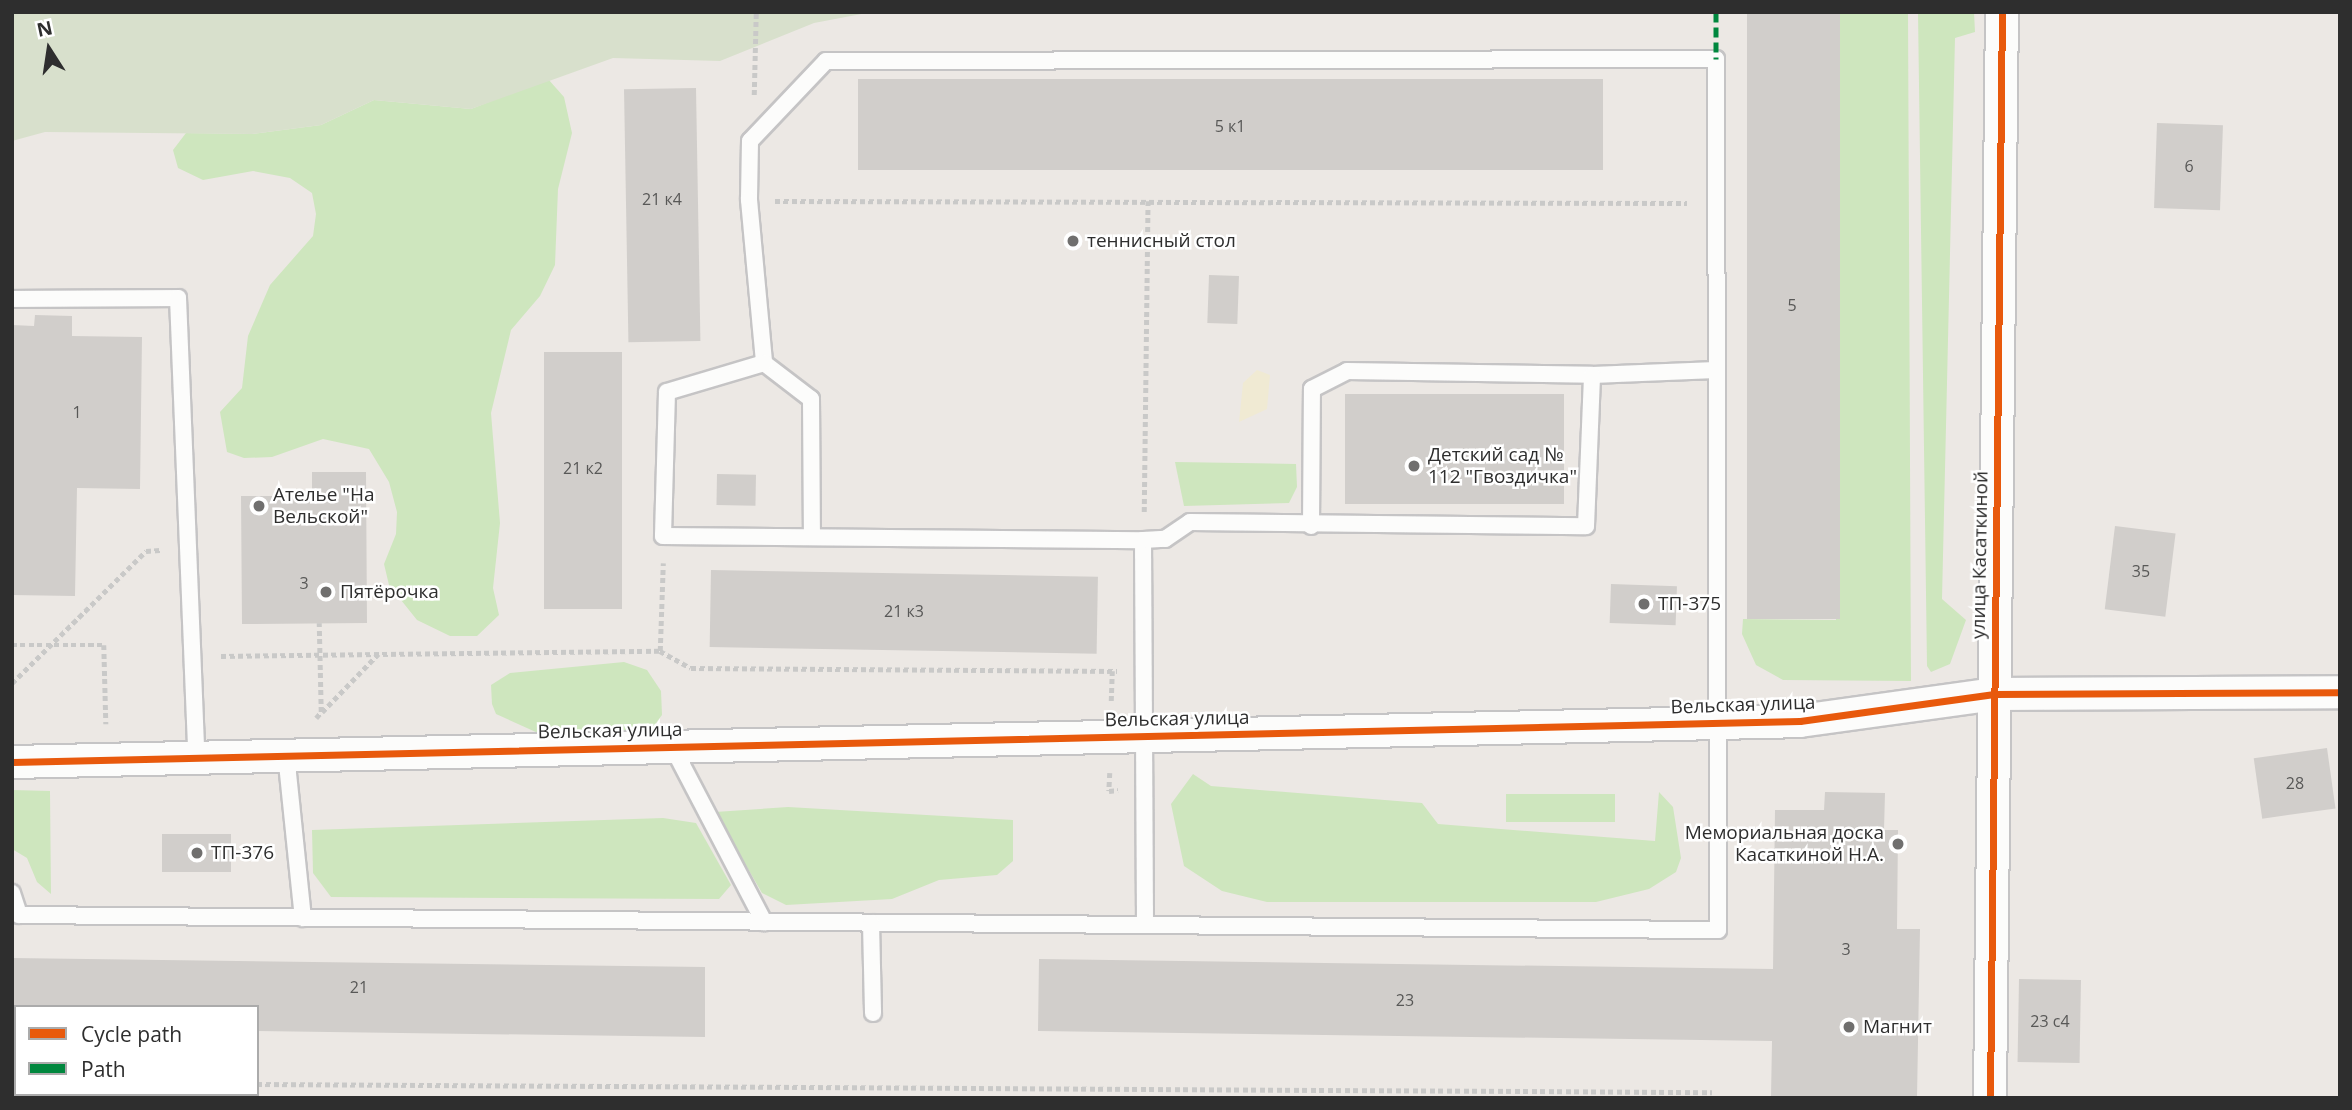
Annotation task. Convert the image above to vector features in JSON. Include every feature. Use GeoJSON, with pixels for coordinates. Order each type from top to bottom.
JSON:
{"type":"FeatureCollection","features":[{"type":"Feature","properties":{"kind":"street","name":"улица Касаткиной"},"geometry":{"type":"LineString","coordinates":[[1990,1098],[2002,12]]}},
{"type":"Feature","properties":{"kind":"street","name":"Вельская улица"},"geometry":{"type":"LineString","coordinates":[[12,762],[1800,721],[1994,694],[2340,692]]}},
{"type":"Feature","properties":{"kind":"lane"},"geometry":{"type":"LineString","coordinates":[[12,893],[19,915],[1718,930],[1716,59],[826,61],[750,141],[749,201],[764,363],[811,399],[812,537]]}},
{"type":"Feature","properties":{"kind":"lane"},"geometry":{"type":"LineString","coordinates":[[12,299],[178,298],[196,756]]}},
{"type":"Feature","properties":{"kind":"lane"},"geometry":{"type":"LineString","coordinates":[[764,363],[667,392],[663,536],[1143,540],[1165,539],[1190,522],[1311,526],[1586,526],[1592,375]]}},
{"type":"Feature","properties":{"kind":"lane"},"geometry":{"type":"LineString","coordinates":[[1311,526],[1311,389],[1346,371],[1592,375],[1716,370]]}},
{"type":"Feature","properties":{"kind":"lane"},"geometry":{"type":"LineString","coordinates":[[1143,540],[1145,925]]}},
{"type":"Feature","properties":{"kind":"lane"},"geometry":{"type":"LineString","coordinates":[[672,746],[764,922]]}},
{"type":"Feature","properties":{"kind":"lane"},"geometry":{"type":"LineString","coordinates":[[286,754],[303,918]]}},
{"type":"Feature","properties":{"kind":"lane"},"geometry":{"type":"LineString","coordinates":[[871,923],[873,1013]]}},
{"type":"Feature","properties":{"kind":"path"},"geometry":{"type":"LineString","coordinates":[[750,141],[756,12]]}},
{"type":"Feature","properties":{"kind":"path"},"geometry":{"type":"LineString","coordinates":[[749,201],[1716,203]]}},
{"type":"Feature","properties":{"kind":"path"},"geometry":{"type":"LineString","coordinates":[[1143,540],[1148,201]]}},
{"type":"Feature","properties":{"kind":"path"},"geometry":{"type":"LineString","coordinates":[[660,651],[663,536]]}},
{"type":"Feature","properties":{"kind":"path"},"geometry":{"type":"LineString","coordinates":[[12,683],[146,551],[188,549]]}},
{"type":"Feature","properties":{"kind":"path"},"geometry":{"type":"LineString","coordinates":[[319,623],[321,712]]}},
{"type":"Feature","properties":{"kind":"path"},"geometry":{"type":"LineString","coordinates":[[12,645],[104,645],[107,760]]}},
{"type":"Feature","properties":{"kind":"path"},"geometry":{"type":"LineString","coordinates":[[192,656],[660,651],[691,668],[1144,671]]}},
{"type":"Feature","properties":{"kind":"path"},"geometry":{"type":"LineString","coordinates":[[286,754],[321,712],[378,654]]}},
{"type":"Feature","properties":{"kind":"path"},"geometry":{"type":"LineString","coordinates":[[259,1084],[1712,1092]]}},
{"type":"Feature","properties":{"kind":"green space"},"geometry":{"type":"Polygon","coordinates":[[[12,12],[872,12],[814,23],[720,61],[613,58],[471,109],[374,100],[321,125],[252,134],[45,132],[12,141],[12,12]]]}},
{"type":"Feature","properties":{"kind":"green space"},"geometry":{"type":"Polygon","coordinates":[[[1840,12],[1908,12],[1911,681],[1783,680],[1756,665],[1742,634],[1743,619],[1836,620],[1840,12]]]}},
{"type":"Feature","properties":{"kind":"green space"},"geometry":{"type":"Polygon","coordinates":[[[1918,12],[1974,12],[1975,32],[1955,38],[1942,599],[1966,620],[1950,664],[1931,672],[1927,666],[1918,12]]]}},
{"type":"Feature","properties":{"kind":"green space"},"geometry":{"type":"Polygon","coordinates":[[[548,79],[564,97],[572,133],[558,189],[555,265],[540,296],[511,330],[491,413],[500,523],[493,588],[499,615],[477,636],[450,636],[417,620],[389,585],[384,564],[396,534],[397,512],[389,482],[369,449],[323,439],[272,457],[244,458],[227,452],[220,412],[242,388],[248,336],[270,285],[313,236],[316,214],[312,193],[290,178],[253,171],[203,180],[178,168],[173,150],[186,133],[252,134],[321,125],[374,100],[471,109],[548,79]]]}},
{"type":"Feature","properties":{"kind":"green space"},"geometry":{"type":"Polygon","coordinates":[[[1175,462],[1296,464],[1297,487],[1289,503],[1184,506],[1175,462]]]}},
{"type":"Feature","properties":{"kind":"green space"},"geometry":{"type":"Polygon","coordinates":[[[624,662],[647,670],[661,691],[662,715],[648,734],[538,733],[496,714],[492,704],[491,685],[510,673],[624,662]]]}},
{"type":"Feature","properties":{"kind":"green space"},"geometry":{"type":"Polygon","coordinates":[[[1193,774],[1211,786],[1422,803],[1438,824],[1655,841],[1659,792],[1673,807],[1681,858],[1676,872],[1649,889],[1596,902],[1267,902],[1222,891],[1184,866],[1171,804],[1193,774]]]}},
{"type":"Feature","properties":{"kind":"green space"},"geometry":{"type":"Polygon","coordinates":[[[12,790],[50,791],[51,894],[37,882],[27,858],[12,849],[12,790]]]}},
{"type":"Feature","properties":{"kind":"green space"},"geometry":{"type":"Polygon","coordinates":[[[1506,794],[1615,794],[1615,822],[1506,822],[1506,794]]]}},
{"type":"Feature","properties":{"kind":"green space"},"geometry":{"type":"Polygon","coordinates":[[[788,807],[1013,820],[1013,861],[997,875],[939,880],[892,899],[786,905],[762,893],[715,812],[788,807]]]}},
{"type":"Feature","properties":{"kind":"green space"},"geometry":{"type":"Polygon","coordinates":[[[663,818],[696,823],[731,885],[719,899],[331,897],[313,873],[312,830],[663,818]]]}},
{"type":"Feature","properties":{"kind":"sand"},"geometry":{"type":"Polygon","coordinates":[[[1257,370],[1270,375],[1267,409],[1239,422],[1243,383],[1257,370]]]}},
{"type":"Feature","properties":{"kind":"building"},"geometry":{"type":"Polygon","coordinates":[[[1747,12],[1840,12],[1840,619],[1747,619],[1747,12]]]}},
{"type":"Feature","properties":{"kind":"building"},"geometry":{"type":"Polygon","coordinates":[[[858,79],[1603,79],[1603,170],[858,170],[858,79]]]}},
{"type":"Feature","properties":{"kind":"building"},"geometry":{"type":"Polygon","coordinates":[[[696,88],[700,341],[628,342],[624,89],[696,88]]]}},
{"type":"Feature","properties":{"kind":"building"},"geometry":{"type":"Polygon","coordinates":[[[2157,123],[2223,125],[2220,210],[2154,208],[2157,123]]]}},
{"type":"Feature","properties":{"kind":"building"},"geometry":{"type":"Polygon","coordinates":[[[1209,275],[1239,276],[1237,324],[1207,323],[1209,275]]]}},
{"type":"Feature","properties":{"kind":"building"},"geometry":{"type":"Polygon","coordinates":[[[35,315],[72,316],[72,336],[142,337],[140,489],[77,488],[75,596],[12,595],[12,325],[34,326],[35,315]]]}},
{"type":"Feature","properties":{"kind":"building"},"geometry":{"type":"Polygon","coordinates":[[[544,352],[622,352],[622,609],[544,609],[544,352]]]}},
{"type":"Feature","properties":{"kind":"building"},"geometry":{"type":"Polygon","coordinates":[[[1345,394],[1564,394],[1564,504],[1345,504],[1345,394]]]}},
{"type":"Feature","properties":{"kind":"building"},"geometry":{"type":"Polygon","coordinates":[[[312,472],[366,472],[367,623],[242,624],[241,496],[312,496],[312,472]]]}},
{"type":"Feature","properties":{"kind":"building"},"geometry":{"type":"Polygon","coordinates":[[[717,474],[756,475],[755,506],[716,505],[717,474]]]}},
{"type":"Feature","properties":{"kind":"building"},"geometry":{"type":"Polygon","coordinates":[[[2115,526],[2176,533],[2165,617],[2105,609],[2115,526]]]}},
{"type":"Feature","properties":{"kind":"building"},"geometry":{"type":"Polygon","coordinates":[[[711,570],[1098,577],[1097,654],[710,647],[711,570]]]}},
{"type":"Feature","properties":{"kind":"building","name":"ТП-375"},"geometry":{"type":"Polygon","coordinates":[[[1611,584],[1677,586],[1676,625],[1610,623],[1611,584]]]}},
{"type":"Feature","properties":{"kind":"building"},"geometry":{"type":"Polygon","coordinates":[[[2327,748],[2335,808],[2262,819],[2254,758],[2327,748]]]}},
{"type":"Feature","properties":{"kind":"building"},"geometry":{"type":"Polygon","coordinates":[[[1825,792],[1885,793],[1884,830],[1898,830],[1897,929],[1920,929],[1917,1098],[1771,1097],[1772,1041],[1038,1031],[1039,959],[1773,969],[1775,810],[1824,810],[1825,792]]]}},
{"type":"Feature","properties":{"kind":"building","name":"ТП-376"},"geometry":{"type":"Polygon","coordinates":[[[162,834],[231,834],[231,872],[162,872],[162,834]]]}},
{"type":"Feature","properties":{"kind":"building"},"geometry":{"type":"Polygon","coordinates":[[[12,958],[705,967],[705,1037],[259,1031],[259,1005],[12,1007],[12,958]]]}},
{"type":"Feature","properties":{"kind":"building"},"geometry":{"type":"Polygon","coordinates":[[[2019,979],[2081,980],[2080,1063],[2018,1062],[2019,979]]]}},
{"type":"Feature","properties":{"kind":"marked path"},"geometry":{"type":"LineString","coordinates":[[1716,12],[1716,59]]}},
{"type":"Feature","properties":{"kind":"cycle path"},"geometry":{"type":"LineString","coordinates":[[1990,1098],[2002,12]]}},
{"type":"Feature","properties":{"kind":"cycle path"},"geometry":{"type":"LineString","coordinates":[[12,762],[1800,721],[1994,694],[2340,692]]}},
{"type":"Feature","properties":{"kind":"place","name":"теннисный стол"},"geometry":{"type":"Point","coordinates":[1073,241]}},
{"type":"Feature","properties":{"kind":"place","name":"Детский сад № 112 \"Гвоздичка\""},"geometry":{"type":"Point","coordinates":[1414,466]}},
{"type":"Feature","properties":{"kind":"place","name":"Ателье \"На Вельской\""},"geometry":{"type":"Point","coordinates":[259,506]}},
{"type":"Feature","properties":{"kind":"place","name":"Пятёрочка"},"geometry":{"type":"Point","coordinates":[326,592]}},
{"type":"Feature","properties":{"kind":"place","name":"ТП-375"},"geometry":{"type":"Point","coordinates":[1644,604]}},
{"type":"Feature","properties":{"kind":"place","name":"Мемориальная доска Касаткиной Н.А."},"geometry":{"type":"Point","coordinates":[1898,844]}},
{"type":"Feature","properties":{"kind":"place","name":"ТП-376"},"geometry":{"type":"Point","coordinates":[197,853]}},
{"type":"Feature","properties":{"kind":"place","name":"Магнит"},"geometry":{"type":"Point","coordinates":[1849,1027]}}]}
